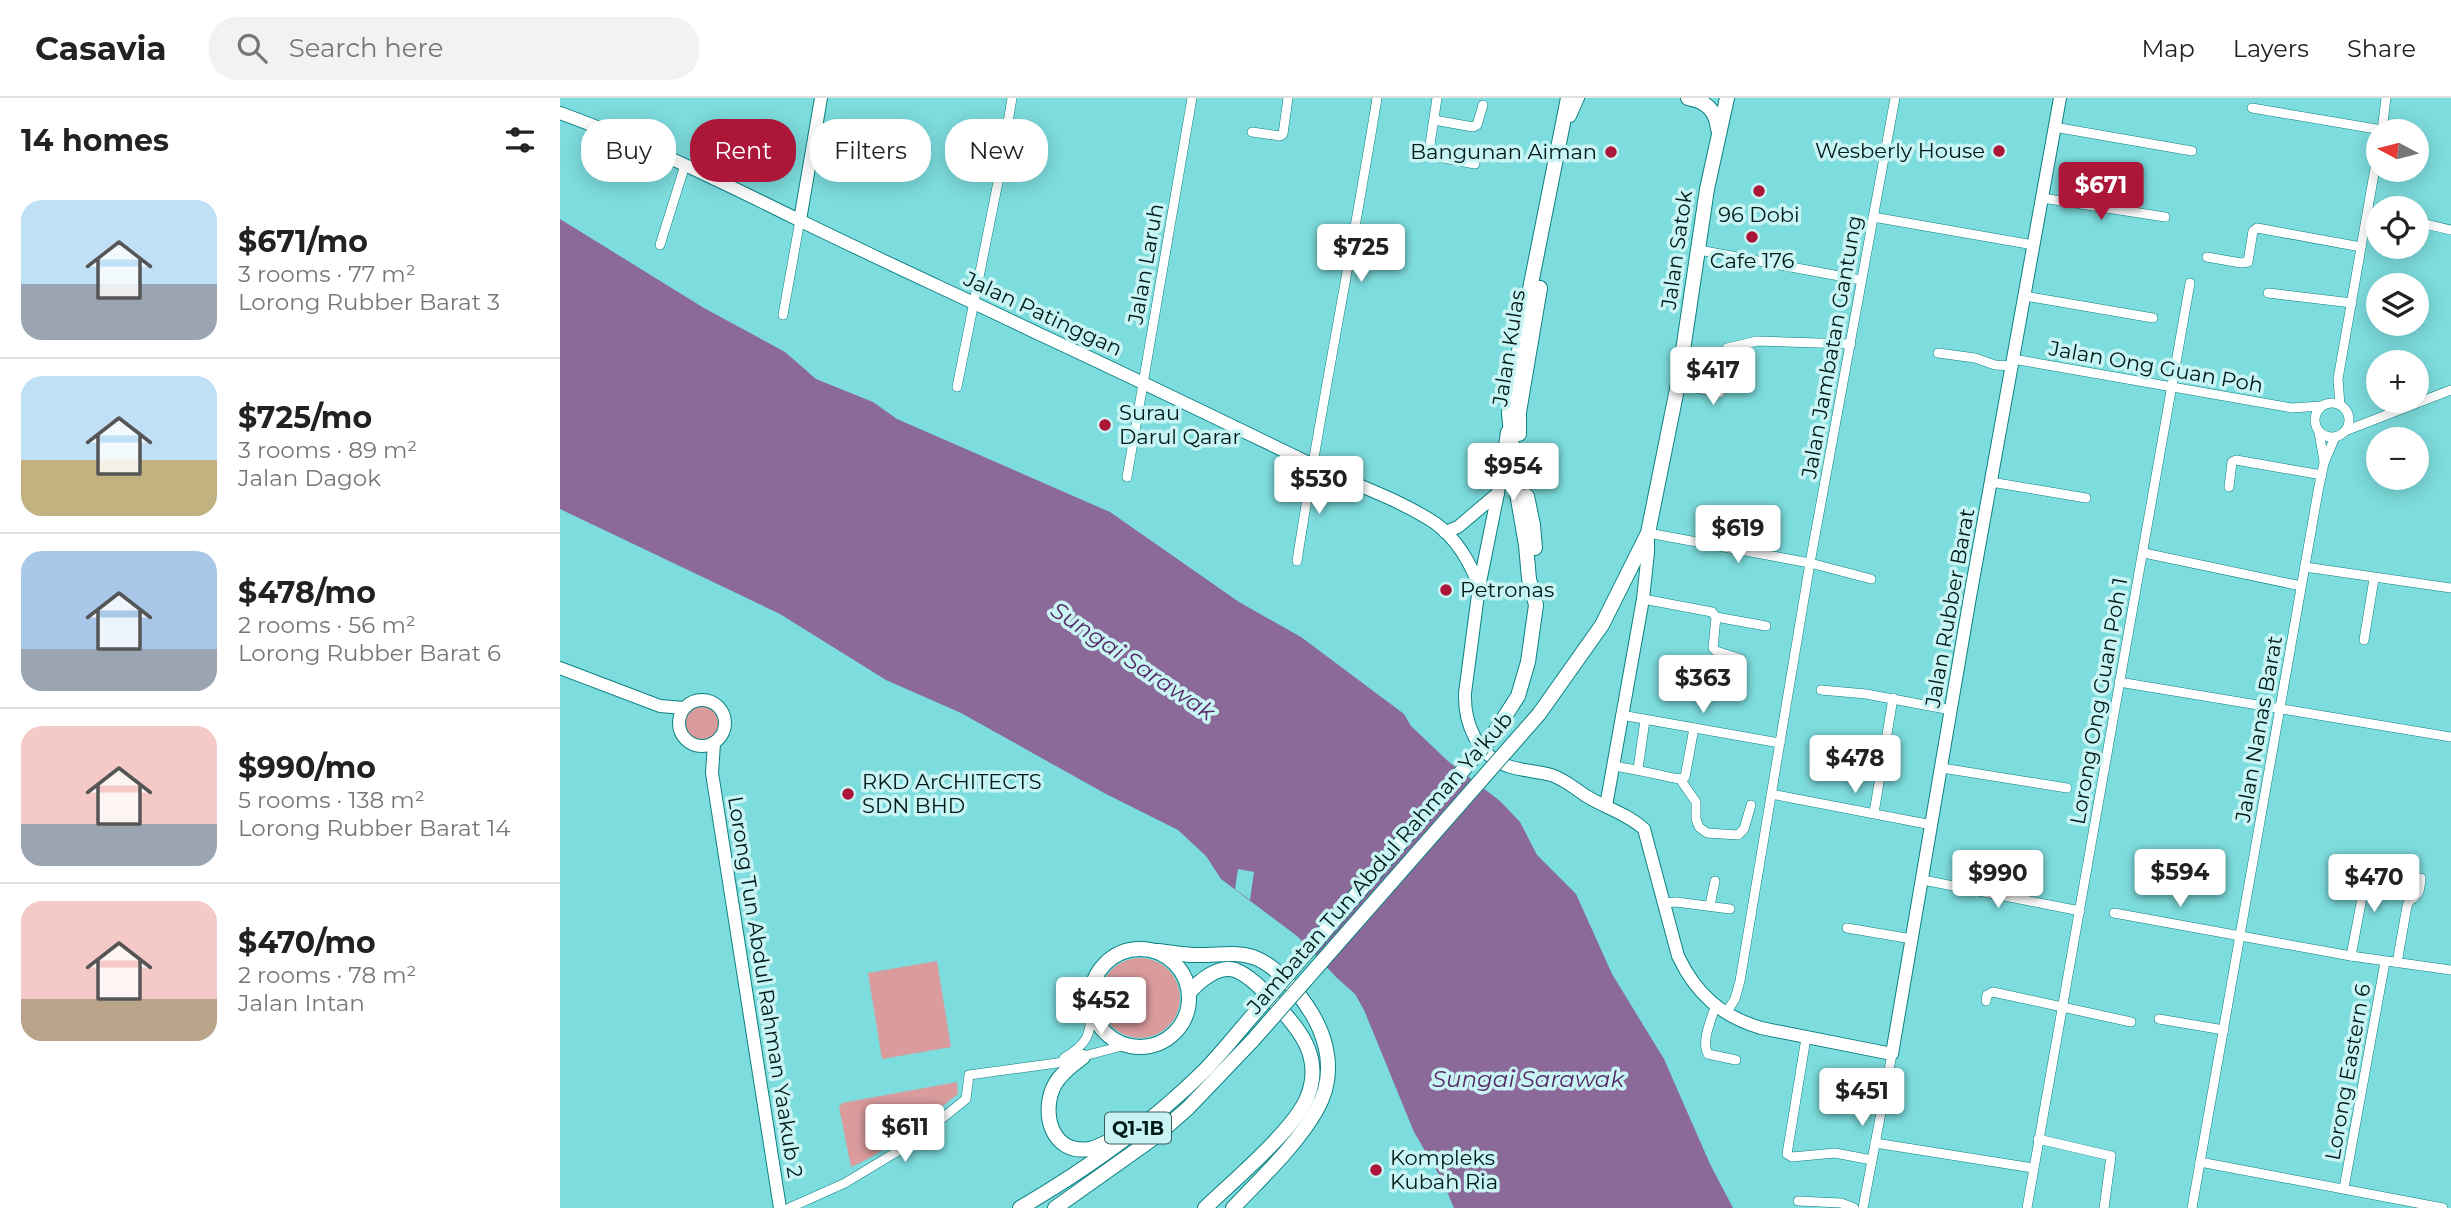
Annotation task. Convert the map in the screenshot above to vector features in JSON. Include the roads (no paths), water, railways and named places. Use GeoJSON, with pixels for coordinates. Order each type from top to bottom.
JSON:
{"type":"FeatureCollection","features":[{"type":"Feature","properties":{"kind":"main road"},"geometry":{"type":"LineString","coordinates":[[800,220],[821,98]]}},
{"type":"Feature","properties":{"kind":"main road"},"geometry":{"type":"LineString","coordinates":[[1688,98],[1710,107],[1717,118],[1718,136]]}},
{"type":"Feature","properties":{"kind":"main road","name":"Jalan Rubber Barat"},"geometry":{"type":"LineString","coordinates":[[1892,1054],[2060,98]]}},
{"type":"Feature","properties":{"kind":"main road","name":"Jalan Satok"},"geometry":{"type":"LineString","coordinates":[[1606,806],[1643,599],[1648,533],[1678,384],[1707,189],[1718,136],[1730,100]]}},
{"type":"Feature","properties":{"kind":"main road","name":"Jalan Kulas"},"geometry":{"type":"LineString","coordinates":[[1569,102],[1525,314],[1498,493],[1479,587],[1464,711],[1476,740],[1489,756],[1505,765],[1553,775],[1644,829],[1673,941],[1686,972],[1701,993],[1720,1010]]}},
{"type":"Feature","properties":{"kind":"main road","name":"Jalan Kulas"},"geometry":{"type":"LineString","coordinates":[[1518,696],[1528,662],[1536,605],[1533,525],[1518,439],[1519,412],[1569,102]]}},
{"type":"Feature","properties":{"kind":"main road","name":"Jalan Patinggan"},"geometry":{"type":"LineString","coordinates":[[560,113],[604,129],[685,165],[1313,465],[1396,502],[1435,523],[1445,532],[1473,570],[1479,587]]}},
{"type":"Feature","properties":{"kind":"main road","name":"Jalan Kulas"},"geometry":{"type":"LineString","coordinates":[[1509,413],[1515,482],[1529,579],[1536,605]]}},
{"type":"Feature","properties":{"kind":"main road"},"geometry":{"type":"LineString","coordinates":[[1445,532],[1458,527],[1498,493]]}},
{"type":"Feature","properties":{"kind":"main road","name":"Jalan Satok"},"geometry":{"type":"LineString","coordinates":[[1539,714],[1602,625],[1648,533]]}},
{"type":"Feature","properties":{"kind":"main road"},"geometry":{"type":"LineString","coordinates":[[560,668],[660,706],[684,708]]}},
{"type":"Feature","properties":{"kind":"main road","name":"Jambatan Tun Abdul Rahman Ya'kub"},"geometry":{"type":"LineString","coordinates":[[1146,1121],[1201,1073],[1241,1029],[1493,735],[1518,696]]}},
{"type":"Feature","properties":{"kind":"main road"},"geometry":{"type":"LineString","coordinates":[[679,723],[684,708],[695,700],[703,699],[717,704],[722,710],[725,718],[724,731],[714,743],[706,746],[695,745]]}},
{"type":"Feature","properties":{"kind":"main road"},"geometry":{"type":"LineString","coordinates":[[660,706],[679,723],[684,737],[695,745],[712,773]]}},
{"type":"Feature","properties":{"kind":"main road","name":"Jambatan Tun Abdul Rahman Ya'kub"},"geometry":{"type":"LineString","coordinates":[[1055,1208],[1155,1137],[1188,1108],[1253,1040],[1539,714]]}},
{"type":"Feature","properties":{"kind":"main road"},"geometry":{"type":"LineString","coordinates":[[712,773],[714,743]]}},
{"type":"Feature","properties":{"kind":"main road","name":"Lorong Tun Abdul Rahman Yaakub 2"},"geometry":{"type":"LineString","coordinates":[[712,773],[780,1208]]}},
{"type":"Feature","properties":{"kind":"main road"},"geometry":{"type":"LineString","coordinates":[[1158,951],[1179,967],[1187,983],[1188,1013],[1171,1037],[1155,1044],[1126,1045],[1102,1031],[1092,1007],[1093,986],[1100,969],[1106,962],[1129,949],[1252,957],[1280,973],[1307,1004],[1316,1016],[1325,1042],[1328,1069],[1317,1110],[1291,1145],[1236,1206]]}},
{"type":"Feature","properties":{"kind":"main road"},"geometry":{"type":"LineString","coordinates":[[1189,993],[1207,976],[1233,969],[1257,984],[1294,1022],[1308,1046],[1312,1062],[1312,1078],[1307,1099],[1293,1121],[1205,1208]]}},
{"type":"Feature","properties":{"kind":"main road"},"geometry":{"type":"LineString","coordinates":[[1720,1010],[1744,1023],[1892,1054]]}},
{"type":"Feature","properties":{"kind":"main road"},"geometry":{"type":"LineString","coordinates":[[1083,1057],[1057,1081],[1047,1108],[1053,1133],[1063,1144],[1088,1149],[1104,1144],[1146,1121]]}},
{"type":"Feature","properties":{"kind":"main road","name":"Q1-1B"},"geometry":{"type":"LineString","coordinates":[[1020,1208],[1065,1182],[1146,1121]]}},
{"type":"Feature","properties":{"kind":"street"},"geometry":{"type":"LineString","coordinates":[[957,387],[1012,98]]}},
{"type":"Feature","properties":{"kind":"street","name":"Jalan Laruh"},"geometry":{"type":"LineString","coordinates":[[1126,477],[1192,98]]}},
{"type":"Feature","properties":{"kind":"street"},"geometry":{"type":"LineString","coordinates":[[1252,132],[1280,136],[1283,134],[1288,98]]}},
{"type":"Feature","properties":{"kind":"street"},"geometry":{"type":"LineString","coordinates":[[1297,561],[1377,98]]}},
{"type":"Feature","properties":{"kind":"street"},"geometry":{"type":"LineString","coordinates":[[1437,98],[1429,151],[1433,156],[1475,163]]}},
{"type":"Feature","properties":{"kind":"street","name":"Jalan Jambatan Gantung"},"geometry":{"type":"LineString","coordinates":[[1736,1060],[1708,1054],[1705,1044],[1720,1010],[1735,999],[1740,981],[1810,564],[1895,98]]}},
{"type":"Feature","properties":{"kind":"street"},"geometry":{"type":"LineString","coordinates":[[2384,119],[2387,101]]}},
{"type":"Feature","properties":{"kind":"street"},"geometry":{"type":"LineString","coordinates":[[1434,120],[1473,127],[1477,125],[1483,105]]}},
{"type":"Feature","properties":{"kind":"street"},"geometry":{"type":"LineString","coordinates":[[2252,108],[2366,127]]}},
{"type":"Feature","properties":{"kind":"street"},"geometry":{"type":"LineString","coordinates":[[2054,127],[2192,150]]}},
{"type":"Feature","properties":{"kind":"street"},"geometry":{"type":"LineString","coordinates":[[660,245],[685,165]]}},
{"type":"Feature","properties":{"kind":"street"},"geometry":{"type":"LineString","coordinates":[[2042,198],[2165,217]]}},
{"type":"Feature","properties":{"kind":"street"},"geometry":{"type":"LineString","coordinates":[[1873,217],[2034,245]]}},
{"type":"Feature","properties":{"kind":"street"},"geometry":{"type":"LineString","coordinates":[[783,315],[800,220]]}},
{"type":"Feature","properties":{"kind":"street"},"geometry":{"type":"LineString","coordinates":[[2366,221],[2338,379],[2340,405],[2348,415],[2367,421]]}},
{"type":"Feature","properties":{"kind":"street"},"geometry":{"type":"LineString","coordinates":[[2429,225],[2451,230]]}},
{"type":"Feature","properties":{"kind":"street"},"geometry":{"type":"LineString","coordinates":[[2207,257],[2248,262],[2253,231],[2257,228],[2361,247]]}},
{"type":"Feature","properties":{"kind":"street"},"geometry":{"type":"LineString","coordinates":[[1699,250],[1861,280]]}},
{"type":"Feature","properties":{"kind":"street","name":"Lorong Ong Guan Poh 1"},"geometry":{"type":"LineString","coordinates":[[2026,1208],[2190,283]]}},
{"type":"Feature","properties":{"kind":"street"},"geometry":{"type":"LineString","coordinates":[[2268,293],[2352,303]]}},
{"type":"Feature","properties":{"kind":"street"},"geometry":{"type":"LineString","coordinates":[[2025,296],[2153,318]]}},
{"type":"Feature","properties":{"kind":"street"},"geometry":{"type":"LineString","coordinates":[[1727,348],[1757,341],[1851,344]]}},
{"type":"Feature","properties":{"kind":"street","name":"Jalan Ong Guan Poh"},"geometry":{"type":"LineString","coordinates":[[1938,353],[2173,387],[2292,408],[2323,405]]}},
{"type":"Feature","properties":{"kind":"street"},"geometry":{"type":"LineString","coordinates":[[2338,379],[2315,415],[2318,429],[2324,435],[2335,437],[2367,421],[2451,390]]}},
{"type":"Feature","properties":{"kind":"street"},"geometry":{"type":"LineString","coordinates":[[1678,384],[1720,393],[1723,381]]}},
{"type":"Feature","properties":{"kind":"street"},"geometry":{"type":"LineString","coordinates":[[2323,405],[2340,405]]}},
{"type":"Feature","properties":{"kind":"street","name":"Jalan Ong Guan Poh"},"geometry":{"type":"LineString","coordinates":[[2292,408],[2318,429]]}},
{"type":"Feature","properties":{"kind":"street"},"geometry":{"type":"LineString","coordinates":[[2345,431],[2348,415]]}},
{"type":"Feature","properties":{"kind":"street","name":"Jalan Nanas Barat"},"geometry":{"type":"LineString","coordinates":[[2318,429],[2324,463]]}},
{"type":"Feature","properties":{"kind":"street","name":"Jalan Nanas Barat"},"geometry":{"type":"LineString","coordinates":[[2192,1208],[2301,586],[2324,463],[2335,437]]}},
{"type":"Feature","properties":{"kind":"street"},"geometry":{"type":"LineString","coordinates":[[2229,488],[2232,462],[2236,460],[2322,475]]}},
{"type":"Feature","properties":{"kind":"street"},"geometry":{"type":"LineString","coordinates":[[1991,482],[2086,498]]}},
{"type":"Feature","properties":{"kind":"street"},"geometry":{"type":"LineString","coordinates":[[1648,533],[1810,564],[1871,579]]}},
{"type":"Feature","properties":{"kind":"street"},"geometry":{"type":"LineString","coordinates":[[2144,553],[2301,586]]}},
{"type":"Feature","properties":{"kind":"street"},"geometry":{"type":"LineString","coordinates":[[2305,567],[2451,588]]}},
{"type":"Feature","properties":{"kind":"street"},"geometry":{"type":"LineString","coordinates":[[2364,640],[2374,579]]}},
{"type":"Feature","properties":{"kind":"street"},"geometry":{"type":"LineString","coordinates":[[1643,599],[1766,626]]}},
{"type":"Feature","properties":{"kind":"street"},"geometry":{"type":"LineString","coordinates":[[1716,617],[1713,648],[1741,659]]}},
{"type":"Feature","properties":{"kind":"street"},"geometry":{"type":"LineString","coordinates":[[2119,682],[2451,737]]}},
{"type":"Feature","properties":{"kind":"street"},"geometry":{"type":"LineString","coordinates":[[1821,690],[1893,698],[1951,710]]}},
{"type":"Feature","properties":{"kind":"street"},"geometry":{"type":"LineString","coordinates":[[1874,813],[1893,698]]}},
{"type":"Feature","properties":{"kind":"street"},"geometry":{"type":"LineString","coordinates":[[1621,715],[1780,743]]}},
{"type":"Feature","properties":{"kind":"street"},"geometry":{"type":"LineString","coordinates":[[1638,769],[1645,720]]}},
{"type":"Feature","properties":{"kind":"street"},"geometry":{"type":"LineString","coordinates":[[1613,766],[1680,779],[1685,777],[1694,728]]}},
{"type":"Feature","properties":{"kind":"street"},"geometry":{"type":"LineString","coordinates":[[1942,768],[2067,788]]}},
{"type":"Feature","properties":{"kind":"street"},"geometry":{"type":"LineString","coordinates":[[1680,779],[1696,802],[1699,827],[1707,832],[1738,835],[1744,829],[1751,805]]}},
{"type":"Feature","properties":{"kind":"street"},"geometry":{"type":"LineString","coordinates":[[1771,794],[1933,825]]}},
{"type":"Feature","properties":{"kind":"street"},"geometry":{"type":"LineString","coordinates":[[2351,956],[2368,866]]}},
{"type":"Feature","properties":{"kind":"street"},"geometry":{"type":"LineString","coordinates":[[2398,963],[2407,906],[2420,892],[2421,878]]}},
{"type":"Feature","properties":{"kind":"street"},"geometry":{"type":"LineString","coordinates":[[1923,880],[2080,911]]}},
{"type":"Feature","properties":{"kind":"street"},"geometry":{"type":"LineString","coordinates":[[1710,905],[1715,881]]}},
{"type":"Feature","properties":{"kind":"street"},"geometry":{"type":"LineString","coordinates":[[1664,903],[1710,905],[1730,909]]}},
{"type":"Feature","properties":{"kind":"street"},"geometry":{"type":"LineString","coordinates":[[2114,913],[2385,962],[2451,970]]}},
{"type":"Feature","properties":{"kind":"street"},"geometry":{"type":"LineString","coordinates":[[1847,928],[1912,939]]}},
{"type":"Feature","properties":{"kind":"street","name":"Lorong Eastern 6"},"geometry":{"type":"LineString","coordinates":[[2344,1188],[2385,962]]}},
{"type":"Feature","properties":{"kind":"street"},"geometry":{"type":"LineString","coordinates":[[1986,1000],[1989,993],[1993,992],[2131,1022]]}},
{"type":"Feature","properties":{"kind":"street"},"geometry":{"type":"LineString","coordinates":[[1057,1063],[1079,1049],[1087,1040],[1091,1030],[1092,1007]]}},
{"type":"Feature","properties":{"kind":"street"},"geometry":{"type":"LineString","coordinates":[[2159,1018],[2224,1030]]}},
{"type":"Feature","properties":{"kind":"street"},"geometry":{"type":"LineString","coordinates":[[1806,1038],[1787,1154],[1792,1157],[1843,1153],[1872,1160]]}},
{"type":"Feature","properties":{"kind":"street"},"geometry":{"type":"LineString","coordinates":[[789,1208],[845,1183],[913,1142],[966,1099],[969,1075],[1057,1063],[1126,1045]]}},
{"type":"Feature","properties":{"kind":"street","name":"Jalan Rubber Barat"},"geometry":{"type":"LineString","coordinates":[[1863,1208],[1892,1054]]}},
{"type":"Feature","properties":{"kind":"street"},"geometry":{"type":"LineString","coordinates":[[2038,1139],[2111,1156],[2104,1208]]}},
{"type":"Feature","properties":{"kind":"street"},"geometry":{"type":"LineString","coordinates":[[1874,1143],[2033,1168]]}},
{"type":"Feature","properties":{"kind":"street"},"geometry":{"type":"LineString","coordinates":[[2200,1162],[2443,1208]]}},
{"type":"Feature","properties":{"kind":"street"},"geometry":{"type":"LineString","coordinates":[[1798,1201],[1841,1203],[1854,1208]]}},
{"type":"Feature","properties":{"kind":"water","name":"Sungai Sarawak"},"geometry":{"type":"Polygon","coordinates":[[[560,219],[704,308],[785,352],[816,379],[873,402],[897,419],[1110,512],[1239,602],[1301,637],[1404,714],[1411,726],[1449,762],[1500,801],[1520,822],[1537,855],[1576,894],[1612,974],[1664,1059],[1710,1164],[1733,1208],[1454,1208],[1442,1180],[1414,1132],[1355,994],[1297,936],[1221,879],[1206,856],[1178,830],[1106,794],[961,713],[886,680],[780,614],[560,509],[560,219]]]}},
{"type":"Feature","properties":{"kind":"place","name":"Wesberly House"},"geometry":{"type":"Point","coordinates":[1999,151]}},
{"type":"Feature","properties":{"kind":"place","name":"Bangunan Aiman"},"geometry":{"type":"Point","coordinates":[1611,152]}},
{"type":"Feature","properties":{"kind":"place","name":"96 Dobi"},"geometry":{"type":"Point","coordinates":[1759,191]}},
{"type":"Feature","properties":{"kind":"place","name":"Cafe 176"},"geometry":{"type":"Point","coordinates":[1752,237]}},
{"type":"Feature","properties":{"kind":"place","name":"Surau Darul Qarar"},"geometry":{"type":"Point","coordinates":[1105,425]}},
{"type":"Feature","properties":{"kind":"place","name":"Petronas"},"geometry":{"type":"Point","coordinates":[1446,590]}},
{"type":"Feature","properties":{"kind":"place","name":"RKD ArCHITECTS SDN BHD"},"geometry":{"type":"Point","coordinates":[848,794]}},
{"type":"Feature","properties":{"kind":"place","name":"Kompleks Kubah Ria"},"geometry":{"type":"Point","coordinates":[1376,1170]}}]}
